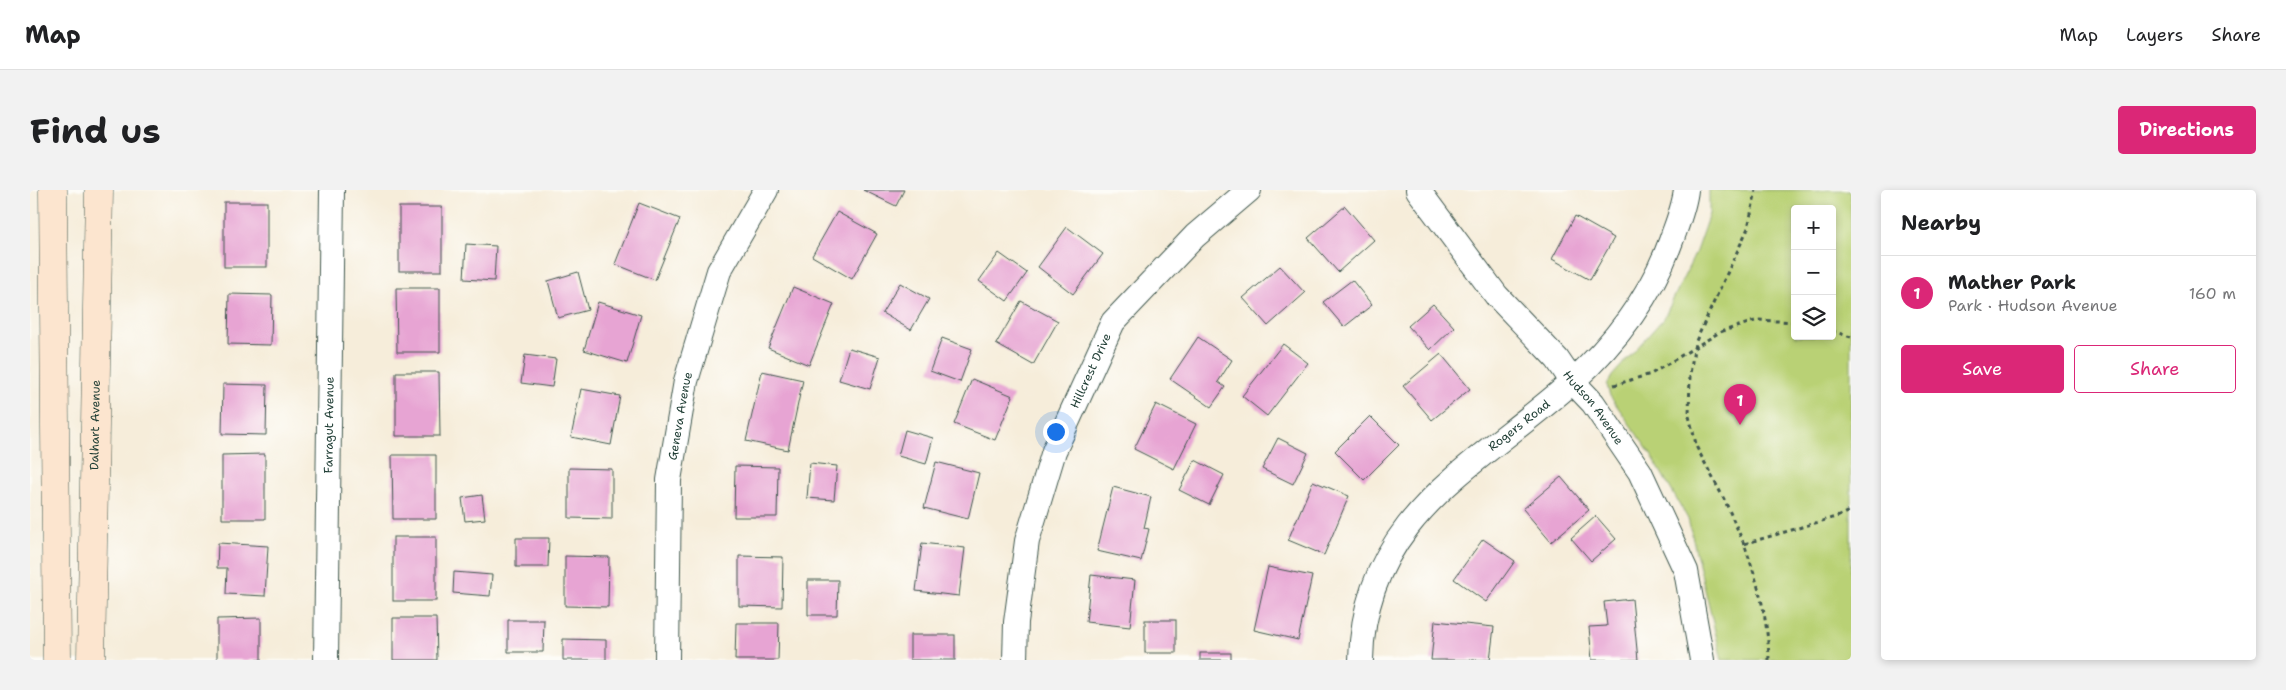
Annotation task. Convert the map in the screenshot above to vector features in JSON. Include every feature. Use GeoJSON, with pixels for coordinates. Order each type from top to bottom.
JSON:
{"type":"FeatureCollection","features":[{"type":"Feature","properties":{"kind":"main road"},"geometry":{"type":"LineString","coordinates":[[53,190],[57,660]]}},
{"type":"Feature","properties":{"kind":"main road","name":"Dalhart Avenue"},"geometry":{"type":"LineString","coordinates":[[91,660],[99,190]]}},
{"type":"Feature","properties":{"kind":"street","name":"Farragut Avenue"},"geometry":{"type":"LineString","coordinates":[[326,660],[332,190]]}},
{"type":"Feature","properties":{"kind":"street","name":"Geneva Avenue"},"geometry":{"type":"LineString","coordinates":[[667,660],[668,480],[686,382],[719,271],[766,190]]}},
{"type":"Feature","properties":{"kind":"street","name":"Hillcrest Drive"},"geometry":{"type":"LineString","coordinates":[[1015,660],[1021,580],[1029,533],[1054,452],[1112,322],[1195,236],[1249,190]]}},
{"type":"Feature","properties":{"kind":"street","name":"Hudson Avenue"},"geometry":{"type":"LineString","coordinates":[[1418,190],[1496,295],[1557,359],[1572,381],[1592,403],[1640,472],[1686,571],[1702,660]]}},
{"type":"Feature","properties":{"kind":"street","name":"Rogers Road"},"geometry":{"type":"LineString","coordinates":[[1361,660],[1362,632],[1368,601],[1389,551],[1403,530],[1449,482],[1572,381],[1628,322],[1660,271],[1684,204],[1686,190]]}},
{"type":"Feature","properties":{"kind":"path"},"geometry":{"type":"LineString","coordinates":[[1756,190],[1748,228],[1694,347],[1690,374],[1689,416],[1697,448],[1725,501],[1755,572],[1764,608],[1769,660]]}},
{"type":"Feature","properties":{"kind":"path"},"geometry":{"type":"LineString","coordinates":[[1611,386],[1651,374],[1720,332],[1758,320],[1791,322]]}},
{"type":"Feature","properties":{"kind":"path"},"geometry":{"type":"LineString","coordinates":[[1836,331],[1851,337]]}},
{"type":"Feature","properties":{"kind":"path"},"geometry":{"type":"LineString","coordinates":[[1744,544],[1839,516],[1851,510]]}},
{"type":"Feature","properties":{"kind":"green space"},"geometry":{"type":"Polygon","coordinates":[[[1709,190],[1851,190],[1851,660],[1722,660],[1688,519],[1650,453],[1610,396],[1607,385],[1612,376],[1664,318],[1695,254],[1709,214],[1709,190]]]}},
{"type":"Feature","properties":{"kind":"building"},"geometry":{"type":"Polygon","coordinates":[[[863,190],[904,190],[896,206],[863,190]]]}},
{"type":"Feature","properties":{"kind":"building"},"geometry":{"type":"Polygon","coordinates":[[[224,202],[267,202],[267,267],[224,267],[224,202]]]}},
{"type":"Feature","properties":{"kind":"building"},"geometry":{"type":"Polygon","coordinates":[[[639,203],[680,219],[655,280],[615,264],[639,203]]]}},
{"type":"Feature","properties":{"kind":"building"},"geometry":{"type":"Polygon","coordinates":[[[1345,206],[1374,240],[1338,272],[1308,238],[1345,206]]]}},
{"type":"Feature","properties":{"kind":"building"},"geometry":{"type":"Polygon","coordinates":[[[399,207],[442,207],[442,271],[399,271],[399,207]]]}},
{"type":"Feature","properties":{"kind":"building"},"geometry":{"type":"Polygon","coordinates":[[[837,212],[877,234],[852,279],[812,256],[837,212]]]}},
{"type":"Feature","properties":{"kind":"building"},"geometry":{"type":"Polygon","coordinates":[[[1575,216],[1614,238],[1590,280],[1552,259],[1575,216]]]}},
{"type":"Feature","properties":{"kind":"building"},"geometry":{"type":"Polygon","coordinates":[[[1067,227],[1103,254],[1073,294],[1038,267],[1067,227]]]}},
{"type":"Feature","properties":{"kind":"building"},"geometry":{"type":"Polygon","coordinates":[[[466,244],[496,246],[494,281],[464,279],[466,244]]]}},
{"type":"Feature","properties":{"kind":"building"},"geometry":{"type":"Polygon","coordinates":[[[999,253],[1027,273],[1007,301],[979,281],[999,253]]]}},
{"type":"Feature","properties":{"kind":"building"},"geometry":{"type":"Polygon","coordinates":[[[1280,266],[1305,293],[1268,326],[1243,298],[1280,266]]]}},
{"type":"Feature","properties":{"kind":"building"},"geometry":{"type":"Polygon","coordinates":[[[578,272],[588,310],[558,318],[548,281],[578,272]]]}},
{"type":"Feature","properties":{"kind":"building"},"geometry":{"type":"Polygon","coordinates":[[[1352,280],[1372,305],[1344,327],[1323,302],[1352,280]]]}},
{"type":"Feature","properties":{"kind":"building"},"geometry":{"type":"Polygon","coordinates":[[[900,283],[929,299],[911,330],[882,313],[900,283]]]}},
{"type":"Feature","properties":{"kind":"building"},"geometry":{"type":"Polygon","coordinates":[[[793,287],[834,304],[809,365],[768,348],[793,287]]]}},
{"type":"Feature","properties":{"kind":"building"},"geometry":{"type":"Polygon","coordinates":[[[396,288],[440,288],[440,352],[397,352],[396,288]]]}},
{"type":"Feature","properties":{"kind":"building"},"geometry":{"type":"Polygon","coordinates":[[[229,294],[272,295],[271,345],[228,344],[229,294]]]}},
{"type":"Feature","properties":{"kind":"building"},"geometry":{"type":"Polygon","coordinates":[[[1021,301],[1058,321],[1033,365],[996,344],[1021,301]]]}},
{"type":"Feature","properties":{"kind":"building"},"geometry":{"type":"Polygon","coordinates":[[[598,302],[641,315],[627,363],[584,350],[598,302]]]}},
{"type":"Feature","properties":{"kind":"building"},"geometry":{"type":"Polygon","coordinates":[[[1433,304],[1454,327],[1430,350],[1408,326],[1433,304]]]}},
{"type":"Feature","properties":{"kind":"building"},"geometry":{"type":"Polygon","coordinates":[[[1198,337],[1232,360],[1218,382],[1225,387],[1211,407],[1170,379],[1198,337]]]}},
{"type":"Feature","properties":{"kind":"building"},"geometry":{"type":"Polygon","coordinates":[[[942,338],[972,349],[960,382],[930,371],[942,338]]]}},
{"type":"Feature","properties":{"kind":"building"},"geometry":{"type":"Polygon","coordinates":[[[1283,344],[1308,363],[1267,416],[1242,396],[1283,344]]]}},
{"type":"Feature","properties":{"kind":"building"},"geometry":{"type":"Polygon","coordinates":[[[849,348],[880,357],[870,389],[839,380],[849,348]]]}},
{"type":"Feature","properties":{"kind":"building"},"geometry":{"type":"Polygon","coordinates":[[[1441,354],[1470,389],[1432,420],[1403,386],[1441,354]]]}},
{"type":"Feature","properties":{"kind":"building"},"geometry":{"type":"Polygon","coordinates":[[[525,355],[556,359],[552,387],[521,383],[525,355]]]}},
{"type":"Feature","properties":{"kind":"building"},"geometry":{"type":"Polygon","coordinates":[[[762,371],[803,380],[788,450],[746,441],[762,371]]]}},
{"type":"Feature","properties":{"kind":"building"},"geometry":{"type":"Polygon","coordinates":[[[396,372],[439,372],[440,436],[396,436],[396,372]]]}},
{"type":"Feature","properties":{"kind":"building"},"geometry":{"type":"Polygon","coordinates":[[[972,379],[1013,396],[995,440],[954,424],[972,379]]]}},
{"type":"Feature","properties":{"kind":"building"},"geometry":{"type":"Polygon","coordinates":[[[223,384],[267,385],[266,435],[222,434],[223,384]]]}},
{"type":"Feature","properties":{"kind":"building"},"geometry":{"type":"Polygon","coordinates":[[[581,389],[620,396],[611,445],[571,437],[581,389]]]}},
{"type":"Feature","properties":{"kind":"building"},"geometry":{"type":"Polygon","coordinates":[[[1156,404],[1196,424],[1174,469],[1134,449],[1156,404]]]}},
{"type":"Feature","properties":{"kind":"building"},"geometry":{"type":"Polygon","coordinates":[[[1370,416],[1399,445],[1364,480],[1335,451],[1370,416]]]}},
{"type":"Feature","properties":{"kind":"building"},"geometry":{"type":"Polygon","coordinates":[[[905,430],[933,438],[926,464],[898,456],[905,430]]]}},
{"type":"Feature","properties":{"kind":"building"},"geometry":{"type":"Polygon","coordinates":[[[1278,438],[1308,453],[1293,484],[1262,469],[1278,438]]]}},
{"type":"Feature","properties":{"kind":"building"},"geometry":{"type":"Polygon","coordinates":[[[265,454],[265,519],[222,519],[222,455],[265,454]]]}},
{"type":"Feature","properties":{"kind":"building"},"geometry":{"type":"Polygon","coordinates":[[[392,455],[436,455],[436,519],[393,519],[392,455]]]}},
{"type":"Feature","properties":{"kind":"building"},"geometry":{"type":"Polygon","coordinates":[[[1195,460],[1224,475],[1209,505],[1179,490],[1195,460]]]}},
{"type":"Feature","properties":{"kind":"building"},"geometry":{"type":"Polygon","coordinates":[[[936,462],[979,473],[968,519],[924,508],[936,462]]]}},
{"type":"Feature","properties":{"kind":"building"},"geometry":{"type":"Polygon","coordinates":[[[810,463],[837,466],[834,500],[807,498],[810,463]]]}},
{"type":"Feature","properties":{"kind":"building"},"geometry":{"type":"Polygon","coordinates":[[[735,466],[778,467],[777,517],[734,517],[735,466]]]}},
{"type":"Feature","properties":{"kind":"building"},"geometry":{"type":"Polygon","coordinates":[[[569,468],[612,469],[612,519],[569,518],[569,468]]]}},
{"type":"Feature","properties":{"kind":"building"},"geometry":{"type":"Polygon","coordinates":[[[1561,477],[1589,510],[1551,542],[1523,509],[1561,477]]]}},
{"type":"Feature","properties":{"kind":"building"},"geometry":{"type":"Polygon","coordinates":[[[1313,481],[1349,496],[1324,555],[1288,540],[1313,481]]]}},
{"type":"Feature","properties":{"kind":"building"},"geometry":{"type":"Polygon","coordinates":[[[1113,487],[1151,497],[1144,528],[1149,529],[1141,561],[1097,551],[1113,487]]]}},
{"type":"Feature","properties":{"kind":"building"},"geometry":{"type":"Polygon","coordinates":[[[482,495],[485,519],[465,521],[462,498],[482,495]]]}},
{"type":"Feature","properties":{"kind":"building"},"geometry":{"type":"Polygon","coordinates":[[[1596,516],[1616,539],[1591,561],[1571,538],[1596,516]]]}},
{"type":"Feature","properties":{"kind":"building"},"geometry":{"type":"Polygon","coordinates":[[[393,537],[436,537],[436,601],[393,601],[393,537]]]}},
{"type":"Feature","properties":{"kind":"building"},"geometry":{"type":"Polygon","coordinates":[[[516,538],[549,538],[548,567],[516,567],[516,538]]]}},
{"type":"Feature","properties":{"kind":"building"},"geometry":{"type":"Polygon","coordinates":[[[1483,539],[1515,561],[1486,602],[1454,579],[1483,539]]]}},
{"type":"Feature","properties":{"kind":"building"},"geometry":{"type":"Polygon","coordinates":[[[218,543],[268,546],[265,596],[226,594],[227,568],[217,568],[218,543]]]}},
{"type":"Feature","properties":{"kind":"building"},"geometry":{"type":"Polygon","coordinates":[[[922,543],[965,548],[959,596],[916,591],[922,543]]]}},
{"type":"Feature","properties":{"kind":"building"},"geometry":{"type":"Polygon","coordinates":[[[565,556],[609,557],[608,607],[565,606],[565,556]]]}},
{"type":"Feature","properties":{"kind":"building"},"geometry":{"type":"Polygon","coordinates":[[[739,556],[783,557],[782,607],[739,606],[739,556]]]}},
{"type":"Feature","properties":{"kind":"building"},"geometry":{"type":"Polygon","coordinates":[[[1268,567],[1312,576],[1298,640],[1254,630],[1268,567]]]}},
{"type":"Feature","properties":{"kind":"building"},"geometry":{"type":"Polygon","coordinates":[[[454,572],[492,575],[490,596],[453,593],[454,572]]]}},
{"type":"Feature","properties":{"kind":"building"},"geometry":{"type":"Polygon","coordinates":[[[1091,575],[1135,580],[1130,627],[1086,622],[1091,575]]]}},
{"type":"Feature","properties":{"kind":"building"},"geometry":{"type":"Polygon","coordinates":[[[808,580],[838,580],[837,615],[808,615],[808,580]]]}},
{"type":"Feature","properties":{"kind":"building"},"geometry":{"type":"Polygon","coordinates":[[[1632,599],[1638,660],[1592,660],[1589,627],[1607,626],[1604,602],[1632,599]]]}},
{"type":"Feature","properties":{"kind":"building"},"geometry":{"type":"Polygon","coordinates":[[[261,618],[261,660],[217,660],[217,619],[261,618]]]}},
{"type":"Feature","properties":{"kind":"building"},"geometry":{"type":"Polygon","coordinates":[[[393,618],[436,618],[437,660],[393,660],[393,618]]]}},
{"type":"Feature","properties":{"kind":"building"},"geometry":{"type":"Polygon","coordinates":[[[508,620],[544,620],[543,652],[508,652],[508,620]]]}},
{"type":"Feature","properties":{"kind":"building"},"geometry":{"type":"Polygon","coordinates":[[[1145,620],[1176,620],[1176,653],[1145,653],[1145,620]]]}},
{"type":"Feature","properties":{"kind":"building"},"geometry":{"type":"Polygon","coordinates":[[[1435,621],[1494,627],[1490,660],[1431,660],[1435,621]]]}},
{"type":"Feature","properties":{"kind":"building"},"geometry":{"type":"Polygon","coordinates":[[[736,623],[779,623],[778,660],[735,660],[736,623]]]}},
{"type":"Feature","properties":{"kind":"building"},"geometry":{"type":"Polygon","coordinates":[[[910,635],[955,635],[955,660],[910,660],[910,635]]]}},
{"type":"Feature","properties":{"kind":"building"},"geometry":{"type":"Polygon","coordinates":[[[563,639],[606,640],[606,660],[563,660],[563,639]]]}},
{"type":"Feature","properties":{"kind":"building"},"geometry":{"type":"Polygon","coordinates":[[[1200,653],[1231,653],[1231,660],[1200,660],[1200,653]]]}},
{"type":"Feature","properties":{"kind":"place","name":"Mather Park"},"geometry":{"type":"Point","coordinates":[1740,425]}}]}
